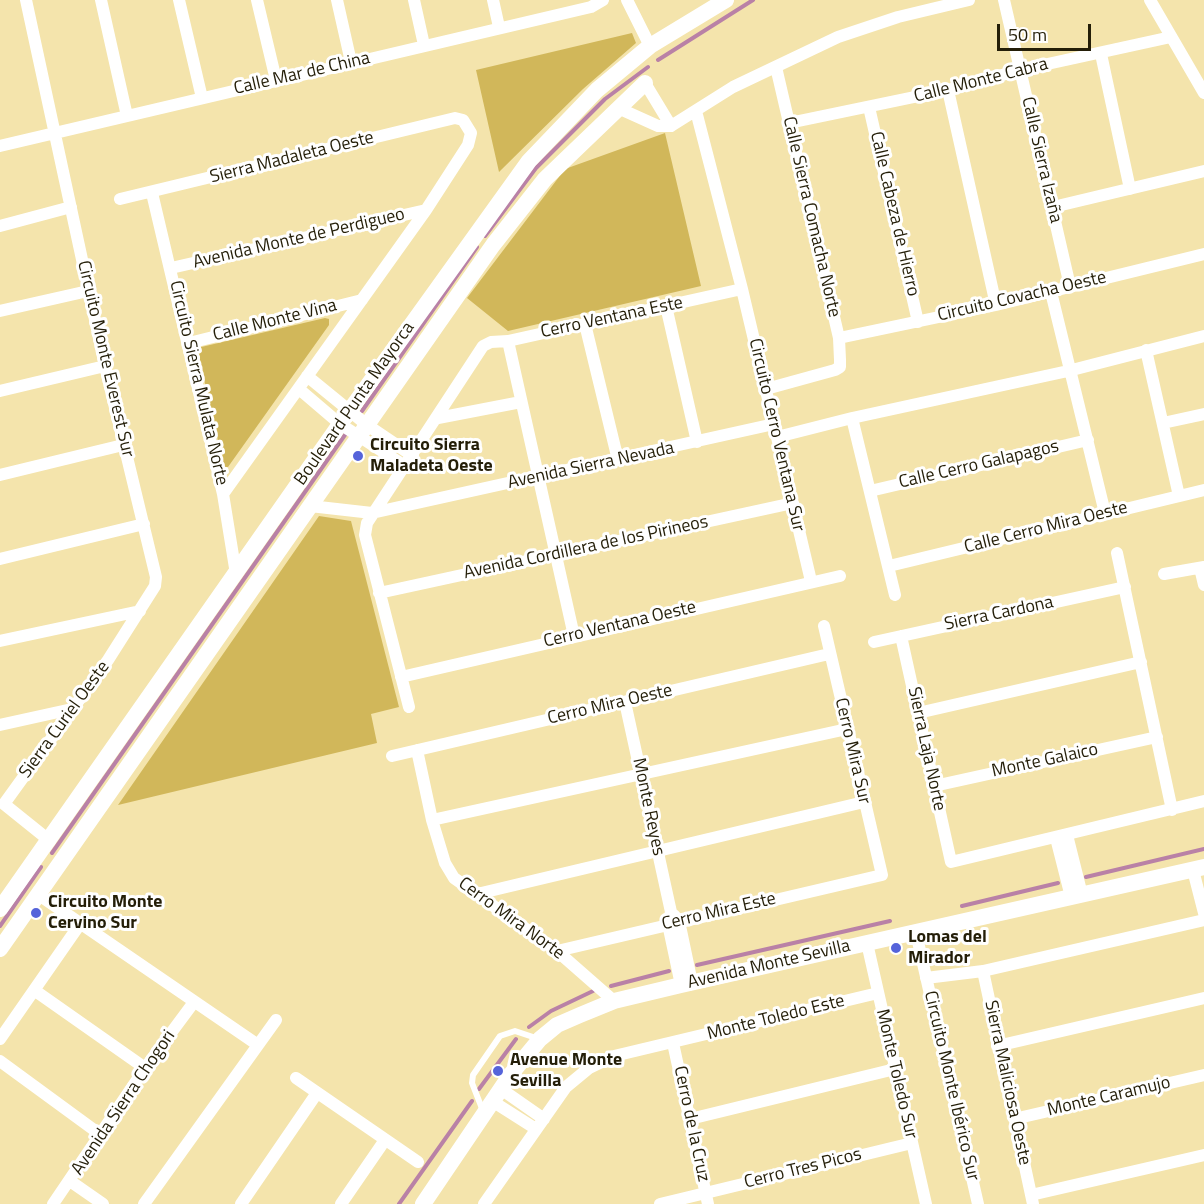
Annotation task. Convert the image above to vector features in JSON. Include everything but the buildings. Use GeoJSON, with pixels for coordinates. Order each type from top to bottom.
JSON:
{"type":"FeatureCollection","features":[{"type":"Feature","properties":{"kind":"street","name":"Circuito Monte Everest Sur"},"geometry":{"type":"LineString","coordinates":[[26,0],[56,132],[88,291],[156,577],[155,586]]}},
{"type":"Feature","properties":{"kind":"street"},"geometry":{"type":"LineString","coordinates":[[101,0],[127,116]]}},
{"type":"Feature","properties":{"kind":"street"},"geometry":{"type":"LineString","coordinates":[[179,0],[202,98]]}},
{"type":"Feature","properties":{"kind":"street"},"geometry":{"type":"LineString","coordinates":[[257,0],[276,80]]}},
{"type":"Feature","properties":{"kind":"street"},"geometry":{"type":"LineString","coordinates":[[337,0],[351,63]]}},
{"type":"Feature","properties":{"kind":"street"},"geometry":{"type":"LineString","coordinates":[[414,0],[424,45]]}},
{"type":"Feature","properties":{"kind":"street"},"geometry":{"type":"LineString","coordinates":[[493,0],[500,27]]}},
{"type":"Feature","properties":{"kind":"street","name":"Calle Mar de China"},"geometry":{"type":"LineString","coordinates":[[0,146],[500,27],[573,5],[603,0]]}},
{"type":"Feature","properties":{"kind":"street"},"geometry":{"type":"LineString","coordinates":[[627,0],[650,46]]}},
{"type":"Feature","properties":{"kind":"street","name":"Boulevard Punta Mayorca"},"geometry":{"type":"LineString","coordinates":[[0,909],[50,841],[345,417],[530,161],[597,90],[650,46],[726,0]]}},
{"type":"Feature","properties":{"kind":"street"},"geometry":{"type":"LineString","coordinates":[[618,108],[658,126],[672,126],[732,87],[838,37],[898,17],[969,0]]}},
{"type":"Feature","properties":{"kind":"street","name":"Calle Sierra Izaña"},"geometry":{"type":"LineString","coordinates":[[1004,0],[1070,286]]}},
{"type":"Feature","properties":{"kind":"street"},"geometry":{"type":"LineString","coordinates":[[1150,0],[1204,93]]}},
{"type":"Feature","properties":{"kind":"street","name":"Calle Monte Cabra"},"geometry":{"type":"LineString","coordinates":[[789,123],[948,90],[1020,70],[1171,37]]}},
{"type":"Feature","properties":{"kind":"street"},"geometry":{"type":"LineString","coordinates":[[1101,54],[1130,189]]}},
{"type":"Feature","properties":{"kind":"street","name":"Calle Sierra Comacha Norte"},"geometry":{"type":"LineString","coordinates":[[766,389],[840,367],[839,338],[776,68]]}},
{"type":"Feature","properties":{"kind":"street"},"geometry":{"type":"LineString","coordinates":[[645,82],[672,126]]}},
{"type":"Feature","properties":{"kind":"street","name":"Boulevard Punta Mayorca"},"geometry":{"type":"LineString","coordinates":[[0,949],[493,245],[545,179],[645,82]]}},
{"type":"Feature","properties":{"kind":"street"},"geometry":{"type":"LineString","coordinates":[[948,90],[996,305]]}},
{"type":"Feature","properties":{"kind":"street","name":"Calle Cabeza de Hierro"},"geometry":{"type":"LineString","coordinates":[[869,107],[918,322]]}},
{"type":"Feature","properties":{"kind":"street","name":"Circuito Cerro Ventana Sur"},"geometry":{"type":"LineString","coordinates":[[696,111],[742,289],[811,581]]}},
{"type":"Feature","properties":{"kind":"street","name":"Sierra Madaleta Oeste"},"geometry":{"type":"LineString","coordinates":[[120,199],[455,118],[464,120],[471,133],[468,145],[426,210]]}},
{"type":"Feature","properties":{"kind":"street"},"geometry":{"type":"LineString","coordinates":[[1053,207],[1204,171]]}},
{"type":"Feature","properties":{"kind":"street","name":"Circuito Sierra Mulata Norte"},"geometry":{"type":"LineString","coordinates":[[152,193],[223,494],[236,574]]}},
{"type":"Feature","properties":{"kind":"street"},"geometry":{"type":"LineString","coordinates":[[0,226],[71,207]]}},
{"type":"Feature","properties":{"kind":"street"},"geometry":{"type":"LineString","coordinates":[[223,494],[426,210]]}},
{"type":"Feature","properties":{"kind":"street","name":"Avenida Monte de Perdigueo"},"geometry":{"type":"LineString","coordinates":[[171,268],[426,210]]}},
{"type":"Feature","properties":{"kind":"street","name":"Circuito Covacha Oeste"},"geometry":{"type":"LineString","coordinates":[[839,338],[996,305],[1204,254]]}},
{"type":"Feature","properties":{"kind":"street","name":"Cerro Ventana Este"},"geometry":{"type":"LineString","coordinates":[[438,418],[483,346],[491,342],[508,341],[742,289]]}},
{"type":"Feature","properties":{"kind":"street"},"geometry":{"type":"LineString","coordinates":[[0,311],[88,291]]}},
{"type":"Feature","properties":{"kind":"street"},"geometry":{"type":"LineString","coordinates":[[1051,292],[1068,371],[1088,440],[1105,513]]}},
{"type":"Feature","properties":{"kind":"street","name":"Calle Monte Vina"},"geometry":{"type":"LineString","coordinates":[[189,343],[362,300]]}},
{"type":"Feature","properties":{"kind":"street"},"geometry":{"type":"LineString","coordinates":[[666,306],[697,442]]}},
{"type":"Feature","properties":{"kind":"street"},"geometry":{"type":"LineString","coordinates":[[585,324],[618,460]]}},
{"type":"Feature","properties":{"kind":"street"},"geometry":{"type":"LineString","coordinates":[[777,437],[852,418],[1068,371],[1204,336]]}},
{"type":"Feature","properties":{"kind":"street"},"geometry":{"type":"LineString","coordinates":[[508,341],[574,636]]}},
{"type":"Feature","properties":{"kind":"street"},"geometry":{"type":"LineString","coordinates":[[1146,350],[1179,496]]}},
{"type":"Feature","properties":{"kind":"street"},"geometry":{"type":"LineString","coordinates":[[0,391],[105,366]]}},
{"type":"Feature","properties":{"kind":"street"},"geometry":{"type":"LineString","coordinates":[[307,376],[345,417]]}},
{"type":"Feature","properties":{"kind":"street"},"geometry":{"type":"LineString","coordinates":[[298,389],[345,417],[405,466]]}},
{"type":"Feature","properties":{"kind":"street"},"geometry":{"type":"LineString","coordinates":[[409,707],[365,535],[372,513],[438,418],[521,402]]}},
{"type":"Feature","properties":{"kind":"street"},"geometry":{"type":"LineString","coordinates":[[1163,423],[1204,414]]}},
{"type":"Feature","properties":{"kind":"street"},"geometry":{"type":"LineString","coordinates":[[852,418],[895,595]]}},
{"type":"Feature","properties":{"kind":"street","name":"Avenida Sierra Nevada"},"geometry":{"type":"LineString","coordinates":[[310,506],[372,513],[774,424]]}},
{"type":"Feature","properties":{"kind":"street"},"geometry":{"type":"LineString","coordinates":[[363,430],[413,456]]}},
{"type":"Feature","properties":{"kind":"street","name":"Calle Cerro Galapagos"},"geometry":{"type":"LineString","coordinates":[[870,490],[1088,440]]}},
{"type":"Feature","properties":{"kind":"street"},"geometry":{"type":"LineString","coordinates":[[0,475],[123,445]]}},
{"type":"Feature","properties":{"kind":"street","name":"Calle Cerro Mira Oeste"},"geometry":{"type":"LineString","coordinates":[[889,566],[1204,490]]}},
{"type":"Feature","properties":{"kind":"street","name":"Avenida Cordillera de los Pirineos"},"geometry":{"type":"LineString","coordinates":[[380,593],[792,503]]}},
{"type":"Feature","properties":{"kind":"street"},"geometry":{"type":"LineString","coordinates":[[0,559],[144,524]]}},
{"type":"Feature","properties":{"kind":"street"},"geometry":{"type":"LineString","coordinates":[[1117,553],[1172,810]]}},
{"type":"Feature","properties":{"kind":"street"},"geometry":{"type":"LineString","coordinates":[[1164,574],[1202,567],[1204,585]]}},
{"type":"Feature","properties":{"kind":"street","name":"Cerro Ventana Oeste"},"geometry":{"type":"LineString","coordinates":[[401,677],[840,576]]}},
{"type":"Feature","properties":{"kind":"street","name":"Sierra Curiel Oeste"},"geometry":{"type":"LineString","coordinates":[[50,841],[2,804],[72,709],[155,586]]}},
{"type":"Feature","properties":{"kind":"street","name":"Sierra Cardona"},"geometry":{"type":"LineString","coordinates":[[874,642],[1125,586]]}},
{"type":"Feature","properties":{"kind":"street"},"geometry":{"type":"LineString","coordinates":[[0,641],[140,611]]}},
{"type":"Feature","properties":{"kind":"street","name":"Cerro Mira Sur"},"geometry":{"type":"LineString","coordinates":[[824,626],[882,875]]}},
{"type":"Feature","properties":{"kind":"street","name":"Sierra Laja Norte"},"geometry":{"type":"LineString","coordinates":[[901,636],[951,862],[1061,837]]}},
{"type":"Feature","properties":{"kind":"street","name":"Cerro Mira Oeste"},"geometry":{"type":"LineString","coordinates":[[392,756],[829,654]]}},
{"type":"Feature","properties":{"kind":"street"},"geometry":{"type":"LineString","coordinates":[[918,713],[1141,662]]}},
{"type":"Feature","properties":{"kind":"street","name":"Monte Reyes"},"geometry":{"type":"LineString","coordinates":[[625,702],[687,984]]}},
{"type":"Feature","properties":{"kind":"street"},"geometry":{"type":"LineString","coordinates":[[0,725],[72,709]]}},
{"type":"Feature","properties":{"kind":"street"},"geometry":{"type":"LineString","coordinates":[[432,820],[847,729]]}},
{"type":"Feature","properties":{"kind":"street","name":"Monte Galaico"},"geometry":{"type":"LineString","coordinates":[[934,786],[1156,737]]}},
{"type":"Feature","properties":{"kind":"street","name":"Cerro Mira Norte"},"geometry":{"type":"LineString","coordinates":[[417,750],[432,820],[445,862],[454,878],[557,951],[614,1001]]}},
{"type":"Feature","properties":{"kind":"street"},"geometry":{"type":"LineString","coordinates":[[1077,896],[1061,837],[1204,801]]}},
{"type":"Feature","properties":{"kind":"street"},"geometry":{"type":"LineString","coordinates":[[477,894],[864,802]]}},
{"type":"Feature","properties":{"kind":"street"},"geometry":{"type":"LineString","coordinates":[[38,858],[56,870]]}},
{"type":"Feature","properties":{"kind":"street"},"geometry":{"type":"LineString","coordinates":[[1198,868],[1204,913]]}},
{"type":"Feature","properties":{"kind":"street","name":"Avenida Monte Sevilla"},"geometry":{"type":"LineString","coordinates":[[423,1204],[492,1101],[540,1039],[557,1025],[614,1001],[1198,868]]}},
{"type":"Feature","properties":{"kind":"street","name":"Cerro Mira Este"},"geometry":{"type":"LineString","coordinates":[[557,951],[673,919],[882,875]]}},
{"type":"Feature","properties":{"kind":"street"},"geometry":{"type":"LineString","coordinates":[[39,895],[258,1045]]}},
{"type":"Feature","properties":{"kind":"street"},"geometry":{"type":"LineString","coordinates":[[926,978],[983,971],[1204,920]]}},
{"type":"Feature","properties":{"kind":"street"},"geometry":{"type":"LineString","coordinates":[[0,1039],[80,924]]}},
{"type":"Feature","properties":{"kind":"street","name":"Circuito Monte Ibérico Sur"},"geometry":{"type":"LineString","coordinates":[[916,933],[978,1204]]}},
{"type":"Feature","properties":{"kind":"street","name":"Monte Toledo Sur"},"geometry":{"type":"LineString","coordinates":[[867,944],[926,1204]]}},
{"type":"Feature","properties":{"kind":"street","name":"Sierra Maliciosa Oeste"},"geometry":{"type":"LineString","coordinates":[[983,971],[997,1046],[1032,1200],[1204,1155]]}},
{"type":"Feature","properties":{"kind":"street"},"geometry":{"type":"LineString","coordinates":[[34,990],[145,1068]]}},
{"type":"Feature","properties":{"kind":"street","name":"Monte Toledo Este"},"geometry":{"type":"LineString","coordinates":[[484,1204],[566,1087],[589,1068],[614,1056],[878,993]]}},
{"type":"Feature","properties":{"kind":"street"},"geometry":{"type":"LineString","coordinates":[[997,1046],[1204,998]]}},
{"type":"Feature","properties":{"kind":"street","name":"Avenida Sierra Chogori"},"geometry":{"type":"LineString","coordinates":[[53,1204],[145,1068],[194,1002]]}},
{"type":"Feature","properties":{"kind":"street"},"geometry":{"type":"LineString","coordinates":[[144,1204],[276,1020]]}},
{"type":"Feature","properties":{"kind":"street","name":"Cerro de la Cruz"},"geometry":{"type":"LineString","coordinates":[[673,1043],[707,1199]]}},
{"type":"Feature","properties":{"kind":"street"},"geometry":{"type":"LineString","coordinates":[[0,1060],[101,1135]]}},
{"type":"Feature","properties":{"kind":"street"},"geometry":{"type":"LineString","coordinates":[[690,1119],[895,1069]]}},
{"type":"Feature","properties":{"kind":"street","name":"Monte Caramujo"},"geometry":{"type":"LineString","coordinates":[[1014,1119],[1204,1075]]}},
{"type":"Feature","properties":{"kind":"street"},"geometry":{"type":"LineString","coordinates":[[296,1078],[418,1162]]}},
{"type":"Feature","properties":{"kind":"street"},"geometry":{"type":"LineString","coordinates":[[241,1204],[316,1093]]}},
{"type":"Feature","properties":{"kind":"street"},"geometry":{"type":"LineString","coordinates":[[492,1101],[544,1119]]}},
{"type":"Feature","properties":{"kind":"street"},"geometry":{"type":"LineString","coordinates":[[492,1101],[536,1129]]}},
{"type":"Feature","properties":{"kind":"street"},"geometry":{"type":"LineString","coordinates":[[341,1204],[385,1140]]}},
{"type":"Feature","properties":{"kind":"street","name":"Cerro Tres Picos"},"geometry":{"type":"LineString","coordinates":[[660,1204],[707,1199],[912,1143]]}},
{"type":"Feature","properties":{"kind":"street"},"geometry":{"type":"LineString","coordinates":[[70,1181],[103,1204]]}},
{"type":"Feature","properties":{"kind":"lane"},"geometry":{"type":"LineString","coordinates":[[492,1101],[472,1083],[473,1075],[500,1036],[515,1031],[540,1039]]}},
{"type":"Feature","properties":{"kind":"shaded area"},"geometry":{"type":"Polygon","coordinates":[[[632,33],[636,43],[583,89],[499,172],[476,70],[632,33]]]}},
{"type":"Feature","properties":{"kind":"shaded area"},"geometry":{"type":"Polygon","coordinates":[[[665,133],[701,286],[508,331],[467,298],[565,169],[665,133]]]}},
{"type":"Feature","properties":{"kind":"shaded area"},"geometry":{"type":"Polygon","coordinates":[[[325,318],[329,319],[329,325],[228,467],[224,467],[197,348],[325,318]]]}},
{"type":"Feature","properties":{"kind":"shaded area"},"geometry":{"type":"Polygon","coordinates":[[[319,516],[351,521],[399,707],[371,714],[377,743],[118,805],[319,516]]]}},
{"type":"Feature","properties":{"kind":"waterway"},"geometry":{"type":"LineString","coordinates":[[658,60],[753,0]]}},
{"type":"Feature","properties":{"kind":"waterway"},"geometry":{"type":"LineString","coordinates":[[485,236],[536,168],[605,99],[648,67]]}},
{"type":"Feature","properties":{"kind":"waterway"},"geometry":{"type":"LineString","coordinates":[[362,411],[477,247]]}},
{"type":"Feature","properties":{"kind":"waterway"},"geometry":{"type":"LineString","coordinates":[[52,853],[347,432]]}},
{"type":"Feature","properties":{"kind":"waterway"},"geometry":{"type":"LineString","coordinates":[[1086,877],[1204,849]]}},
{"type":"Feature","properties":{"kind":"waterway"},"geometry":{"type":"LineString","coordinates":[[0,926],[41,867]]}},
{"type":"Feature","properties":{"kind":"waterway"},"geometry":{"type":"LineString","coordinates":[[962,906],[1058,883]]}},
{"type":"Feature","properties":{"kind":"waterway"},"geometry":{"type":"LineString","coordinates":[[697,965],[890,921]]}},
{"type":"Feature","properties":{"kind":"waterway"},"geometry":{"type":"LineString","coordinates":[[611,986],[669,971]]}},
{"type":"Feature","properties":{"kind":"waterway"},"geometry":{"type":"LineString","coordinates":[[529,1027],[551,1011],[593,991]]}},
{"type":"Feature","properties":{"kind":"waterway"},"geometry":{"type":"LineString","coordinates":[[479,1089],[516,1039]]}},
{"type":"Feature","properties":{"kind":"waterway"},"geometry":{"type":"LineString","coordinates":[[399,1204],[472,1101]]}},
{"type":"Feature","properties":{"kind":"place","name":"Circuito Sierra Maladeta Oeste"},"geometry":{"type":"Point","coordinates":[358,456]}},
{"type":"Feature","properties":{"kind":"place","name":"Circuito Monte Cervino Sur"},"geometry":{"type":"Point","coordinates":[36,913]}},
{"type":"Feature","properties":{"kind":"place","name":"Lomas del Mirador"},"geometry":{"type":"Point","coordinates":[896,948]}},
{"type":"Feature","properties":{"kind":"place","name":"Avenue Monte Sevilla"},"geometry":{"type":"Point","coordinates":[498,1071]}}]}
